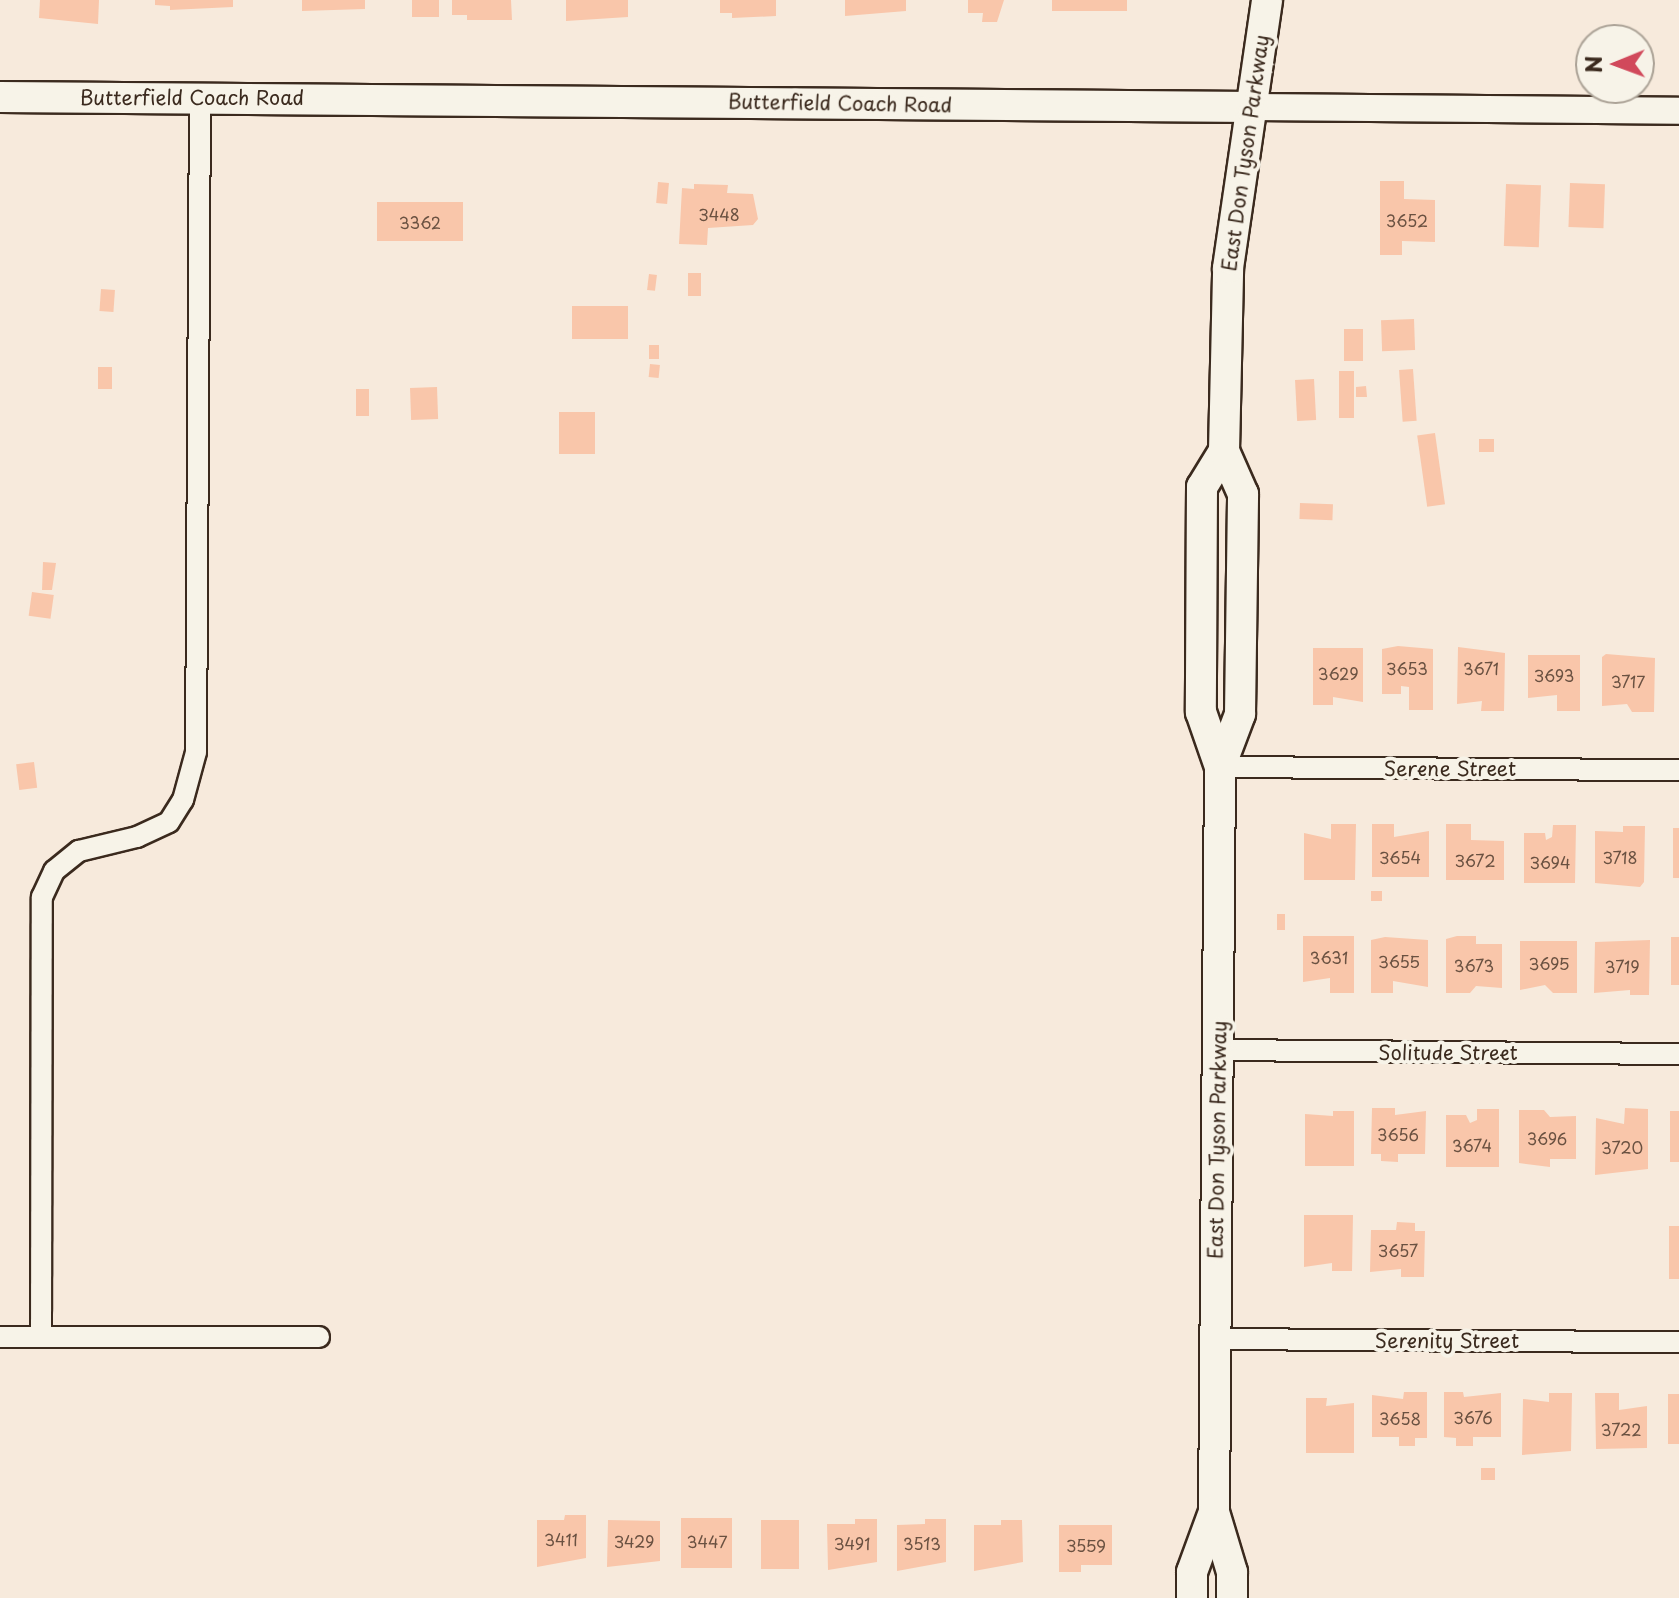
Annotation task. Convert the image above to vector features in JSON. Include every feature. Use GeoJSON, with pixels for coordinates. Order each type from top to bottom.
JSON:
{"type":"FeatureCollection","features":[{"type":"Feature","properties":{"kind":"main road","name":"East Don Tyson Parkway"},"geometry":{"type":"LineString","coordinates":[[1220,767],[1240,714],[1243,494],[1224,451],[1230,242],[1267,0]]}},
{"type":"Feature","properties":{"kind":"main road","name":"Butterfield Coach Road"},"geometry":{"type":"LineString","coordinates":[[0,97],[1253,107]]}},
{"type":"Feature","properties":{"kind":"main road","name":"East Don Tyson Parkway"},"geometry":{"type":"LineString","coordinates":[[1224,451],[1202,487],[1201,712],[1220,767],[1214,1512],[1232,1572],[1232,1598]]}},
{"type":"Feature","properties":{"kind":"main road","name":"East Don Tyson Parkway"},"geometry":{"type":"LineString","coordinates":[[1192,1598],[1192,1572],[1214,1512]]}},
{"type":"Feature","properties":{"kind":"street"},"geometry":{"type":"LineString","coordinates":[[41,1337],[42,897],[54,871],[79,851],[137,837],[169,822],[183,800],[196,752],[200,97]]}},
{"type":"Feature","properties":{"kind":"street","name":"Butterfield Coach Road"},"geometry":{"type":"LineString","coordinates":[[1253,107],[1679,111]]}},
{"type":"Feature","properties":{"kind":"street","name":"Serene Street"},"geometry":{"type":"LineString","coordinates":[[1220,767],[1679,770]]}},
{"type":"Feature","properties":{"kind":"street","name":"Solitude Street"},"geometry":{"type":"LineString","coordinates":[[1218,1050],[1679,1054]]}},
{"type":"Feature","properties":{"kind":"street"},"geometry":{"type":"LineString","coordinates":[[0,1337],[319,1337]]}},
{"type":"Feature","properties":{"kind":"street","name":"Serenity Street"},"geometry":{"type":"LineString","coordinates":[[1215,1339],[1679,1342]]}},
{"type":"Feature","properties":{"kind":"building"},"geometry":{"type":"Polygon","coordinates":[[[40,0],[99,0],[98,24],[39,18],[40,0]]]}},
{"type":"Feature","properties":{"kind":"building"},"geometry":{"type":"Polygon","coordinates":[[[155,0],[233,0],[233,7],[170,10],[170,6],[155,5],[155,0]]]}},
{"type":"Feature","properties":{"kind":"building"},"geometry":{"type":"Polygon","coordinates":[[[302,0],[365,0],[365,9],[302,11],[302,0]]]}},
{"type":"Feature","properties":{"kind":"building"},"geometry":{"type":"Polygon","coordinates":[[[412,0],[439,0],[439,17],[412,17],[412,0]]]}},
{"type":"Feature","properties":{"kind":"building"},"geometry":{"type":"Polygon","coordinates":[[[452,0],[511,0],[512,20],[467,20],[467,15],[452,15],[452,0]]]}},
{"type":"Feature","properties":{"kind":"building"},"geometry":{"type":"Polygon","coordinates":[[[566,0],[628,0],[628,17],[566,21],[566,0]]]}},
{"type":"Feature","properties":{"kind":"building"},"geometry":{"type":"Polygon","coordinates":[[[720,0],[776,0],[776,16],[732,18],[732,13],[720,13],[720,0]]]}},
{"type":"Feature","properties":{"kind":"building"},"geometry":{"type":"Polygon","coordinates":[[[845,0],[906,0],[906,11],[845,16],[845,0]]]}},
{"type":"Feature","properties":{"kind":"building"},"geometry":{"type":"Polygon","coordinates":[[[968,0],[1004,0],[997,22],[982,22],[983,13],[968,13],[968,0]]]}},
{"type":"Feature","properties":{"kind":"building"},"geometry":{"type":"Polygon","coordinates":[[[1052,0],[1127,0],[1127,11],[1052,11],[1052,0]]]}},
{"type":"Feature","properties":{"kind":"building"},"geometry":{"type":"Polygon","coordinates":[[[1380,181],[1404,181],[1404,199],[1435,200],[1435,242],[1402,241],[1402,255],[1380,255],[1380,181]]]}},
{"type":"Feature","properties":{"kind":"building"},"geometry":{"type":"Polygon","coordinates":[[[658,182],[669,183],[667,204],[656,203],[658,182]]]}},
{"type":"Feature","properties":{"kind":"building"},"geometry":{"type":"Polygon","coordinates":[[[1570,183],[1605,184],[1603,228],[1568,227],[1570,183]]]}},
{"type":"Feature","properties":{"kind":"building"},"geometry":{"type":"Polygon","coordinates":[[[694,184],[728,185],[727,193],[753,194],[758,219],[753,225],[708,228],[707,245],[679,244],[682,188],[694,189],[694,184]]]}},
{"type":"Feature","properties":{"kind":"building"},"geometry":{"type":"Polygon","coordinates":[[[1506,184],[1541,185],[1539,247],[1504,246],[1506,184]]]}},
{"type":"Feature","properties":{"kind":"building"},"geometry":{"type":"Polygon","coordinates":[[[377,202],[463,202],[463,241],[377,241],[377,202]]]}},
{"type":"Feature","properties":{"kind":"building"},"geometry":{"type":"Polygon","coordinates":[[[688,273],[701,273],[701,296],[688,296],[688,273]]]}},
{"type":"Feature","properties":{"kind":"building"},"geometry":{"type":"Polygon","coordinates":[[[649,274],[657,275],[655,291],[647,290],[649,274]]]}},
{"type":"Feature","properties":{"kind":"building"},"geometry":{"type":"Polygon","coordinates":[[[101,289],[115,290],[113,312],[99,311],[101,289]]]}},
{"type":"Feature","properties":{"kind":"building"},"geometry":{"type":"Polygon","coordinates":[[[572,306],[628,306],[628,339],[572,339],[572,306]]]}},
{"type":"Feature","properties":{"kind":"building"},"geometry":{"type":"Polygon","coordinates":[[[1414,319],[1415,350],[1382,351],[1381,320],[1414,319]]]}},
{"type":"Feature","properties":{"kind":"building"},"geometry":{"type":"Polygon","coordinates":[[[1344,329],[1363,329],[1363,361],[1344,361],[1344,329]]]}},
{"type":"Feature","properties":{"kind":"building"},"geometry":{"type":"Polygon","coordinates":[[[649,345],[659,345],[659,359],[649,359],[649,345]]]}},
{"type":"Feature","properties":{"kind":"building"},"geometry":{"type":"Polygon","coordinates":[[[650,364],[660,365],[659,378],[649,377],[650,364]]]}},
{"type":"Feature","properties":{"kind":"building"},"geometry":{"type":"Polygon","coordinates":[[[98,367],[112,367],[112,389],[98,389],[98,367]]]}},
{"type":"Feature","properties":{"kind":"building"},"geometry":{"type":"Polygon","coordinates":[[[1413,369],[1417,421],[1403,422],[1399,370],[1413,369]]]}},
{"type":"Feature","properties":{"kind":"building"},"geometry":{"type":"Polygon","coordinates":[[[1339,371],[1354,371],[1354,418],[1339,418],[1339,371]]]}},
{"type":"Feature","properties":{"kind":"building"},"geometry":{"type":"Polygon","coordinates":[[[1314,379],[1316,420],[1297,421],[1295,380],[1314,379]]]}},
{"type":"Feature","properties":{"kind":"building"},"geometry":{"type":"Polygon","coordinates":[[[1366,386],[1367,397],[1356,397],[1356,387],[1366,386]]]}},
{"type":"Feature","properties":{"kind":"building"},"geometry":{"type":"Polygon","coordinates":[[[437,387],[438,419],[411,420],[410,388],[437,387]]]}},
{"type":"Feature","properties":{"kind":"building"},"geometry":{"type":"Polygon","coordinates":[[[356,389],[369,389],[369,416],[356,416],[356,389]]]}},
{"type":"Feature","properties":{"kind":"building"},"geometry":{"type":"Polygon","coordinates":[[[559,412],[595,412],[595,454],[559,454],[559,412]]]}},
{"type":"Feature","properties":{"kind":"building"},"geometry":{"type":"Polygon","coordinates":[[[1435,433],[1445,504],[1427,507],[1417,436],[1435,433]]]}},
{"type":"Feature","properties":{"kind":"building"},"geometry":{"type":"Polygon","coordinates":[[[1479,439],[1494,439],[1494,452],[1479,452],[1479,439]]]}},
{"type":"Feature","properties":{"kind":"building"},"geometry":{"type":"Polygon","coordinates":[[[1300,503],[1333,504],[1332,520],[1299,519],[1300,503]]]}},
{"type":"Feature","properties":{"kind":"building"},"geometry":{"type":"Polygon","coordinates":[[[43,562],[56,563],[52,590],[42,590],[43,562]]]}},
{"type":"Feature","properties":{"kind":"building"},"geometry":{"type":"Polygon","coordinates":[[[32,592],[54,595],[50,619],[29,616],[32,592]]]}},
{"type":"Feature","properties":{"kind":"building"},"geometry":{"type":"Polygon","coordinates":[[[1398,646],[1433,649],[1433,710],[1409,710],[1409,687],[1401,686],[1401,694],[1382,694],[1382,649],[1398,646]]]}},
{"type":"Feature","properties":{"kind":"building"},"geometry":{"type":"Polygon","coordinates":[[[1458,647],[1505,653],[1504,711],[1481,711],[1482,701],[1457,704],[1458,647]]]}},
{"type":"Feature","properties":{"kind":"building"},"geometry":{"type":"Polygon","coordinates":[[[1313,648],[1363,648],[1363,702],[1333,697],[1333,705],[1313,705],[1313,648]]]}},
{"type":"Feature","properties":{"kind":"building"},"geometry":{"type":"Polygon","coordinates":[[[1606,654],[1655,658],[1654,712],[1632,712],[1627,704],[1602,706],[1602,657],[1606,654]]]}},
{"type":"Feature","properties":{"kind":"building"},"geometry":{"type":"Polygon","coordinates":[[[1528,655],[1580,655],[1580,711],[1557,711],[1557,695],[1528,698],[1528,655]]]}},
{"type":"Feature","properties":{"kind":"building"},"geometry":{"type":"Polygon","coordinates":[[[34,762],[37,788],[19,790],[16,764],[34,762]]]}},
{"type":"Feature","properties":{"kind":"building"},"geometry":{"type":"Polygon","coordinates":[[[1331,824],[1356,824],[1355,880],[1304,880],[1304,833],[1331,839],[1331,824]]]}},
{"type":"Feature","properties":{"kind":"building"},"geometry":{"type":"Polygon","coordinates":[[[1372,824],[1394,824],[1394,837],[1429,831],[1429,877],[1372,877],[1372,824]]]}},
{"type":"Feature","properties":{"kind":"building"},"geometry":{"type":"Polygon","coordinates":[[[1446,824],[1471,824],[1471,840],[1504,841],[1504,880],[1446,880],[1446,824]]]}},
{"type":"Feature","properties":{"kind":"building"},"geometry":{"type":"Polygon","coordinates":[[[1553,825],[1576,825],[1575,883],[1524,883],[1524,833],[1545,833],[1546,840],[1552,837],[1553,825]]]}},
{"type":"Feature","properties":{"kind":"building"},"geometry":{"type":"Polygon","coordinates":[[[1623,826],[1645,826],[1644,882],[1640,887],[1595,883],[1595,831],[1623,832],[1623,826]]]}},
{"type":"Feature","properties":{"kind":"building"},"geometry":{"type":"Polygon","coordinates":[[[1673,828],[1679,828],[1679,878],[1673,878],[1673,828]]]}},
{"type":"Feature","properties":{"kind":"building"},"geometry":{"type":"Polygon","coordinates":[[[1371,891],[1382,891],[1382,901],[1371,901],[1371,891]]]}},
{"type":"Feature","properties":{"kind":"building"},"geometry":{"type":"Polygon","coordinates":[[[1277,914],[1285,914],[1285,930],[1277,930],[1277,914]]]}},
{"type":"Feature","properties":{"kind":"building"},"geometry":{"type":"Polygon","coordinates":[[[1303,936],[1354,936],[1354,993],[1330,993],[1330,978],[1303,982],[1303,936]]]}},
{"type":"Feature","properties":{"kind":"building"},"geometry":{"type":"Polygon","coordinates":[[[1476,936],[1476,944],[1502,944],[1502,988],[1476,986],[1470,993],[1446,993],[1446,939],[1476,936]]]}},
{"type":"Feature","properties":{"kind":"building"},"geometry":{"type":"Polygon","coordinates":[[[1385,937],[1428,940],[1428,987],[1393,981],[1393,993],[1371,993],[1371,940],[1385,937]]]}},
{"type":"Feature","properties":{"kind":"building"},"geometry":{"type":"Polygon","coordinates":[[[1671,937],[1679,937],[1679,985],[1671,985],[1671,937]]]}},
{"type":"Feature","properties":{"kind":"building"},"geometry":{"type":"Polygon","coordinates":[[[1650,940],[1649,995],[1630,995],[1630,990],[1594,993],[1595,942],[1650,940]]]}},
{"type":"Feature","properties":{"kind":"building"},"geometry":{"type":"Polygon","coordinates":[[[1520,941],[1577,941],[1577,993],[1553,993],[1545,985],[1520,990],[1520,941]]]}},
{"type":"Feature","properties":{"kind":"building"},"geometry":{"type":"Polygon","coordinates":[[[1372,1108],[1395,1108],[1395,1115],[1426,1111],[1425,1154],[1398,1154],[1398,1162],[1381,1161],[1381,1154],[1371,1154],[1372,1108]]]}},
{"type":"Feature","properties":{"kind":"building"},"geometry":{"type":"Polygon","coordinates":[[[1625,1108],[1648,1109],[1648,1169],[1595,1175],[1596,1118],[1624,1124],[1625,1108]]]}},
{"type":"Feature","properties":{"kind":"building"},"geometry":{"type":"Polygon","coordinates":[[[1477,1109],[1499,1109],[1499,1167],[1446,1167],[1446,1115],[1466,1115],[1470,1123],[1477,1120],[1477,1109]]]}},
{"type":"Feature","properties":{"kind":"building"},"geometry":{"type":"Polygon","coordinates":[[[1519,1110],[1544,1110],[1550,1117],[1576,1116],[1576,1159],[1550,1159],[1550,1167],[1519,1163],[1519,1110]]]}},
{"type":"Feature","properties":{"kind":"building"},"geometry":{"type":"Polygon","coordinates":[[[1333,1111],[1354,1111],[1354,1166],[1305,1166],[1305,1114],[1333,1116],[1333,1111]]]}},
{"type":"Feature","properties":{"kind":"building"},"geometry":{"type":"Polygon","coordinates":[[[1670,1111],[1679,1111],[1679,1162],[1670,1162],[1670,1111]]]}},
{"type":"Feature","properties":{"kind":"building"},"geometry":{"type":"Polygon","coordinates":[[[1304,1215],[1353,1215],[1352,1271],[1332,1271],[1332,1263],[1304,1267],[1304,1215]]]}},
{"type":"Feature","properties":{"kind":"building"},"geometry":{"type":"Polygon","coordinates":[[[1397,1222],[1415,1223],[1415,1231],[1425,1231],[1424,1277],[1401,1277],[1401,1269],[1370,1272],[1371,1230],[1396,1230],[1397,1222]]]}},
{"type":"Feature","properties":{"kind":"building"},"geometry":{"type":"Polygon","coordinates":[[[1669,1226],[1679,1226],[1679,1279],[1669,1279],[1669,1226]]]}},
{"type":"Feature","properties":{"kind":"building"},"geometry":{"type":"Polygon","coordinates":[[[1404,1392],[1427,1392],[1427,1438],[1415,1438],[1415,1446],[1399,1446],[1399,1437],[1372,1437],[1372,1395],[1403,1399],[1404,1392]]]}},
{"type":"Feature","properties":{"kind":"building"},"geometry":{"type":"Polygon","coordinates":[[[1444,1392],[1463,1392],[1464,1397],[1501,1393],[1501,1437],[1473,1437],[1473,1446],[1456,1446],[1456,1438],[1444,1437],[1444,1392]]]}},
{"type":"Feature","properties":{"kind":"building"},"geometry":{"type":"Polygon","coordinates":[[[1549,1393],[1572,1393],[1571,1451],[1522,1455],[1523,1399],[1549,1402],[1549,1393]]]}},
{"type":"Feature","properties":{"kind":"building"},"geometry":{"type":"Polygon","coordinates":[[[1595,1393],[1619,1393],[1619,1410],[1647,1406],[1647,1448],[1596,1449],[1595,1393]]]}},
{"type":"Feature","properties":{"kind":"building"},"geometry":{"type":"Polygon","coordinates":[[[1668,1394],[1679,1394],[1679,1444],[1668,1444],[1668,1394]]]}},
{"type":"Feature","properties":{"kind":"building"},"geometry":{"type":"Polygon","coordinates":[[[1306,1398],[1327,1398],[1326,1406],[1354,1403],[1354,1453],[1306,1453],[1306,1398]]]}},
{"type":"Feature","properties":{"kind":"building"},"geometry":{"type":"Polygon","coordinates":[[[1481,1468],[1495,1468],[1495,1480],[1481,1480],[1481,1468]]]}},
{"type":"Feature","properties":{"kind":"building"},"geometry":{"type":"Polygon","coordinates":[[[565,1515],[586,1515],[586,1558],[537,1567],[537,1520],[564,1520],[565,1515]]]}},
{"type":"Feature","properties":{"kind":"building"},"geometry":{"type":"Polygon","coordinates":[[[681,1518],[732,1518],[732,1568],[681,1568],[681,1518]]]}},
{"type":"Feature","properties":{"kind":"building"},"geometry":{"type":"Polygon","coordinates":[[[855,1519],[877,1519],[877,1562],[828,1570],[827,1524],[855,1524],[855,1519]]]}},
{"type":"Feature","properties":{"kind":"building"},"geometry":{"type":"Polygon","coordinates":[[[925,1519],[946,1519],[946,1562],[897,1571],[897,1525],[925,1524],[925,1519]]]}},
{"type":"Feature","properties":{"kind":"building"},"geometry":{"type":"Polygon","coordinates":[[[608,1520],[660,1521],[660,1561],[607,1567],[608,1520]]]}},
{"type":"Feature","properties":{"kind":"building"},"geometry":{"type":"Polygon","coordinates":[[[761,1520],[799,1520],[799,1569],[761,1569],[761,1520]]]}},
{"type":"Feature","properties":{"kind":"building"},"geometry":{"type":"Polygon","coordinates":[[[1001,1520],[1022,1520],[1023,1562],[974,1571],[974,1525],[1001,1525],[1001,1520]]]}},
{"type":"Feature","properties":{"kind":"building"},"geometry":{"type":"Polygon","coordinates":[[[1059,1525],[1112,1525],[1112,1565],[1081,1565],[1081,1572],[1059,1572],[1059,1525]]]}}]}
